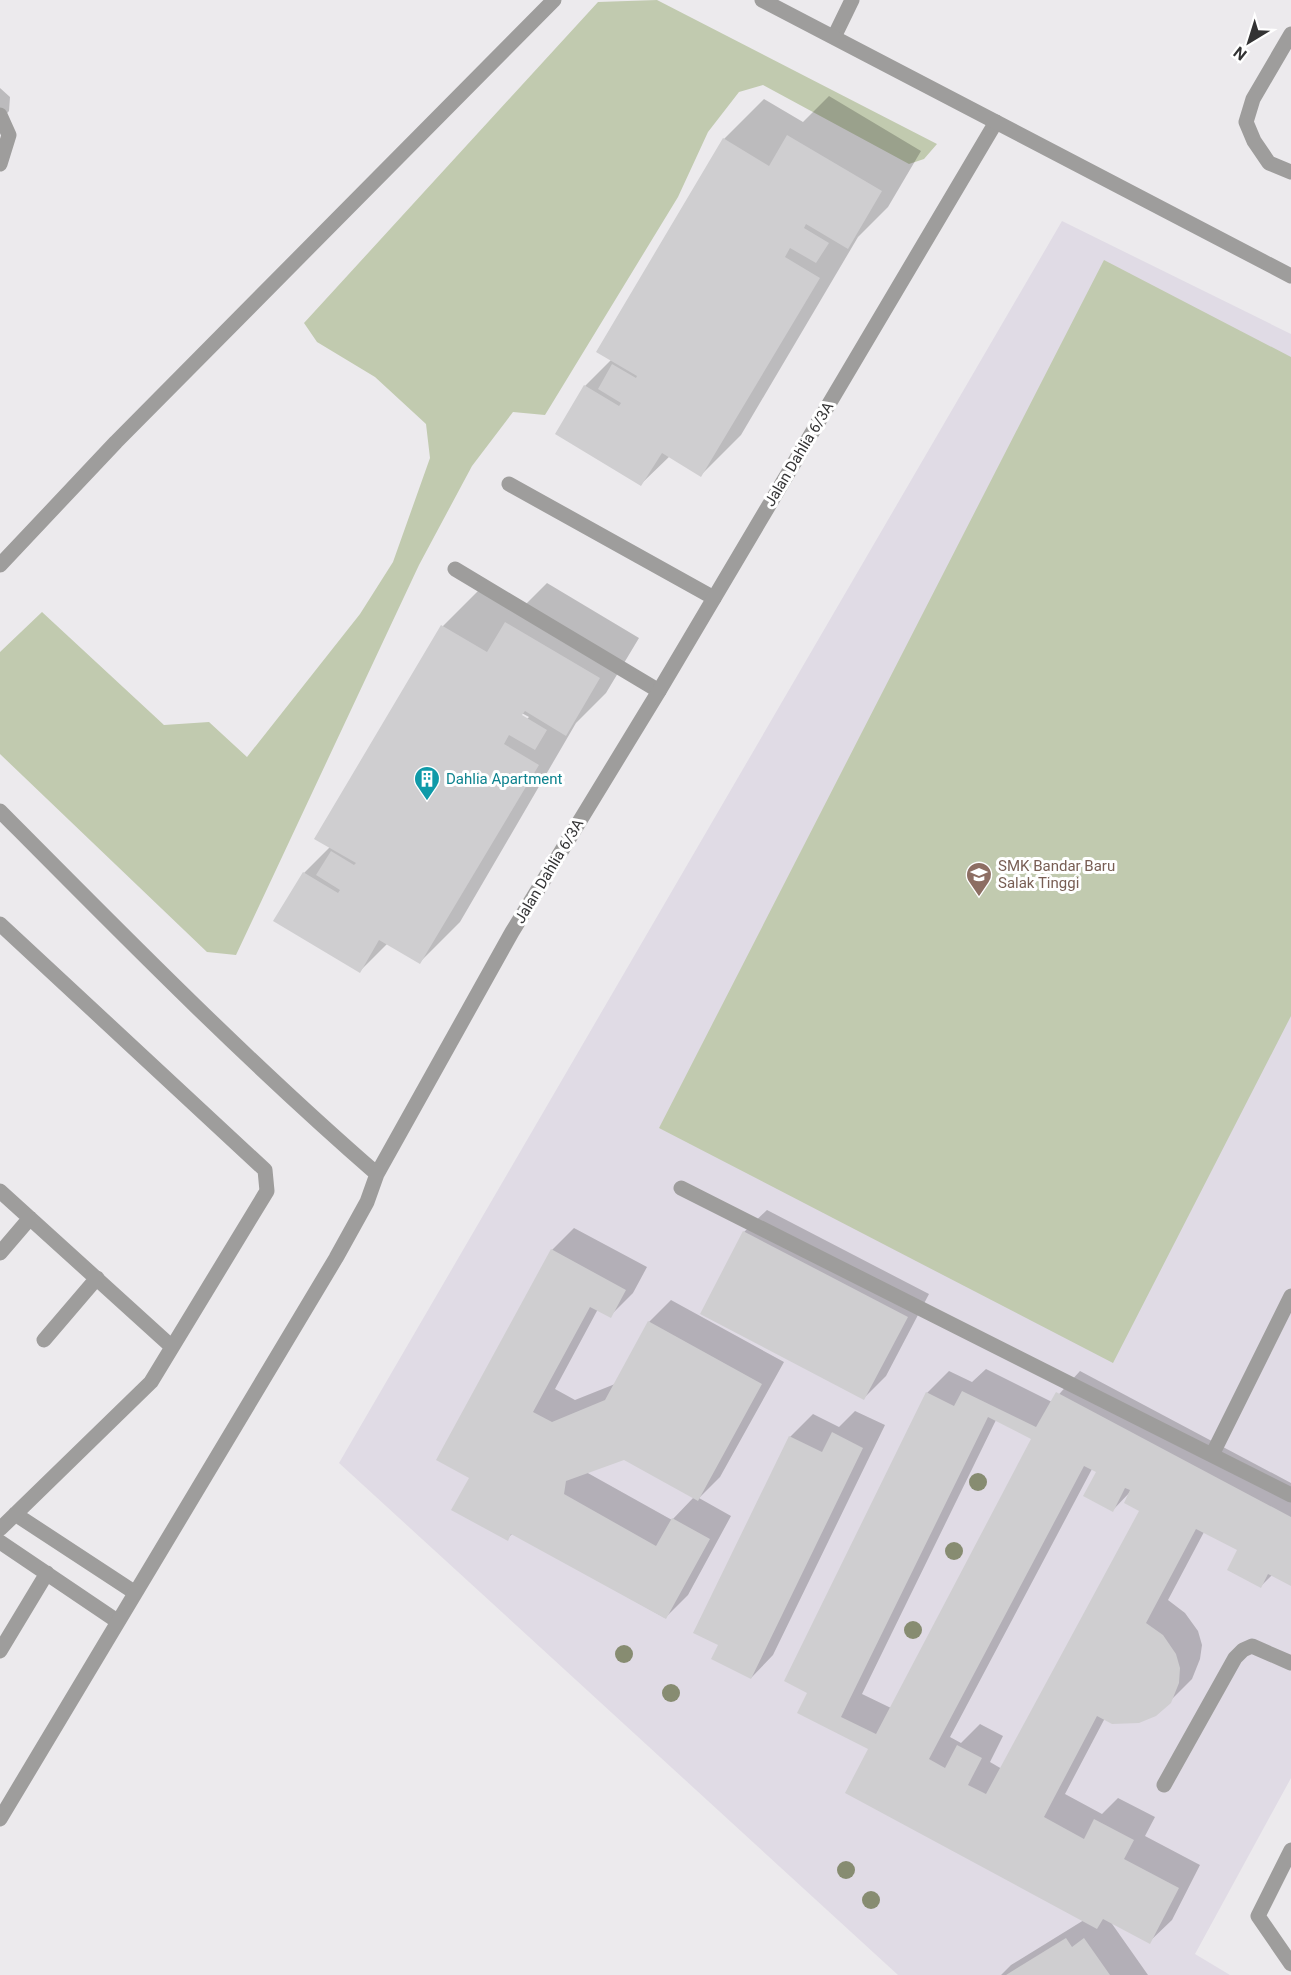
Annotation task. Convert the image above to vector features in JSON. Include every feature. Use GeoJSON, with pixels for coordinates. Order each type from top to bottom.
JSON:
{"type":"FeatureCollection","features":[{"type":"Feature","properties":{"kind":"street"},"geometry":{"type":"LineString","coordinates":[[0,565],[116,442],[554,0]]}},
{"type":"Feature","properties":{"kind":"street"},"geometry":{"type":"LineString","coordinates":[[762,0],[1291,276]]}},
{"type":"Feature","properties":{"kind":"street"},"geometry":{"type":"LineString","coordinates":[[834,37],[852,0]]}},
{"type":"Feature","properties":{"kind":"street"},"geometry":{"type":"LineString","coordinates":[[1291,34],[1252,99],[1246,122],[1254,141],[1269,163],[1291,172]]}},
{"type":"Feature","properties":{"kind":"street"},"geometry":{"type":"LineString","coordinates":[[0,115],[9,135],[0,164]]}},
{"type":"Feature","properties":{"kind":"street","name":"Jalan Dahlia 6/3A"},"geometry":{"type":"LineString","coordinates":[[0,1819],[336,1258],[367,1202],[376,1174],[512,932],[714,598],[996,122]]}},
{"type":"Feature","properties":{"kind":"street"},"geometry":{"type":"LineString","coordinates":[[509,484],[714,598]]}},
{"type":"Feature","properties":{"kind":"street"},"geometry":{"type":"LineString","coordinates":[[455,569],[658,691]]}},
{"type":"Feature","properties":{"kind":"street"},"geometry":{"type":"LineString","coordinates":[[0,811],[122,934],[332,1135],[376,1174]]}},
{"type":"Feature","properties":{"kind":"street"},"geometry":{"type":"LineString","coordinates":[[0,924],[265,1170],[267,1191],[151,1382],[0,1529]]}},
{"type":"Feature","properties":{"kind":"street"},"geometry":{"type":"LineString","coordinates":[[681,1188],[1291,1495]]}},
{"type":"Feature","properties":{"kind":"street"},"geometry":{"type":"LineString","coordinates":[[0,1191],[172,1347]]}},
{"type":"Feature","properties":{"kind":"street"},"geometry":{"type":"LineString","coordinates":[[0,1253],[30,1218]]}},
{"type":"Feature","properties":{"kind":"street"},"geometry":{"type":"LineString","coordinates":[[44,1340],[96,1278]]}},
{"type":"Feature","properties":{"kind":"street"},"geometry":{"type":"LineString","coordinates":[[1212,1455],[1291,1296]]}},
{"type":"Feature","properties":{"kind":"street"},"geometry":{"type":"LineString","coordinates":[[15,1514],[134,1592]]}},
{"type":"Feature","properties":{"kind":"street"},"geometry":{"type":"LineString","coordinates":[[0,1542],[117,1621]]}},
{"type":"Feature","properties":{"kind":"street"},"geometry":{"type":"LineString","coordinates":[[0,1651],[46,1573]]}},
{"type":"Feature","properties":{"kind":"street"},"geometry":{"type":"LineString","coordinates":[[1164,1785],[1242,1650],[1252,1646],[1291,1663]]}},
{"type":"Feature","properties":{"kind":"street"},"geometry":{"type":"LineString","coordinates":[[1291,1850],[1258,1916],[1291,1964]]}},
{"type":"Feature","properties":{"kind":"shaded area","name":"SMK Bandar Baru Salak Tinggi"},"geometry":{"type":"Polygon","coordinates":[[[1062,221],[1291,334],[1291,1778],[1195,1954],[1230,1975],[898,1975],[339,1463],[1062,221]]]}},
{"type":"Feature","properties":{"kind":"green space"},"geometry":{"type":"Polygon","coordinates":[[[657,0],[937,144],[924,159],[909,164],[763,85],[739,92],[708,132],[678,197],[545,415],[513,412],[472,466],[419,565],[236,955],[207,952],[0,754],[0,652],[42,612],[164,725],[209,722],[247,757],[360,614],[393,562],[430,458],[426,424],[375,377],[317,342],[304,323],[598,2],[657,0]]]}},
{"type":"Feature","properties":{"kind":"green space"},"geometry":{"type":"Polygon","coordinates":[[[1104,260],[1291,357],[1291,1016],[1113,1363],[659,1128],[1104,260]]]}},
{"type":"Feature","properties":{"kind":"building"},"geometry":{"type":"Polygon","coordinates":[[[787,135],[882,191],[848,249],[806,224],[804,228],[829,243],[816,263],[790,248],[785,257],[820,278],[701,477],[662,453],[641,486],[555,434],[584,385],[619,406],[621,403],[598,389],[612,364],[636,378],[637,376],[596,352],[723,138],[769,166],[787,135]]]}},
{"type":"Feature","properties":{"kind":"building","name":"Dahlia Apartment"},"geometry":{"type":"Polygon","coordinates":[[[505,622],[600,678],[566,736],[525,711],[522,715],[547,730],[535,750],[509,735],[504,744],[539,765],[420,964],[379,940],[360,973],[273,921],[303,872],[338,893],[340,890],[316,875],[331,851],[354,865],[356,863],[314,839],[441,625],[487,652],[505,622]]]}},
{"type":"Feature","properties":{"kind":"building"},"geometry":{"type":"Polygon","coordinates":[[[743,1231],[908,1317],[864,1400],[700,1314],[743,1231]]]}},
{"type":"Feature","properties":{"kind":"building"},"geometry":{"type":"Polygon","coordinates":[[[551,1249],[626,1290],[611,1318],[590,1307],[533,1412],[552,1422],[605,1400],[648,1321],[762,1384],[698,1501],[624,1460],[566,1481],[564,1494],[656,1546],[672,1518],[710,1539],[666,1619],[511,1534],[508,1541],[451,1510],[469,1478],[436,1460],[551,1249]]]}},
{"type":"Feature","properties":{"kind":"building"},"geometry":{"type":"Polygon","coordinates":[[[962,1391],[1036,1427],[1056,1392],[1291,1517],[1291,1586],[1268,1574],[1261,1588],[1227,1570],[1237,1550],[1196,1529],[1146,1623],[1163,1635],[1176,1654],[1180,1668],[1179,1683],[1171,1703],[1156,1716],[1139,1723],[1112,1724],[1097,1716],[1044,1817],[1084,1839],[1094,1819],[1134,1840],[1124,1859],[1179,1888],[1150,1944],[1103,1919],[1097,1929],[845,1793],[868,1749],[797,1713],[807,1693],[784,1681],[926,1392],[954,1406],[962,1391]],[[988,1417],[841,1717],[876,1734],[1031,1439],[988,1417]],[[1084,1466],[929,1759],[945,1768],[957,1745],[982,1758],[968,1785],[986,1794],[1139,1511],[1124,1503],[1130,1490],[1125,1488],[1113,1512],[1083,1496],[1096,1472],[1084,1466]]]}},
{"type":"Feature","properties":{"kind":"building"},"geometry":{"type":"Polygon","coordinates":[[[832,1432],[863,1448],[751,1679],[711,1659],[718,1645],[693,1633],[789,1436],[822,1452],[832,1432]]]}},
{"type":"Feature","properties":{"kind":"building"},"geometry":{"type":"Polygon","coordinates":[[[1066,1938],[1072,1947],[1084,1938],[1110,1975],[1006,1975],[1066,1938]]]}},
{"type":"Feature","properties":{"kind":"place","name":"Dahlia Apartment"},"geometry":{"type":"Point","coordinates":[427,802]}},
{"type":"Feature","properties":{"kind":"place","name":"SMK Bandar Baru Salak Tinggi"},"geometry":{"type":"Point","coordinates":[979,898]}}]}
